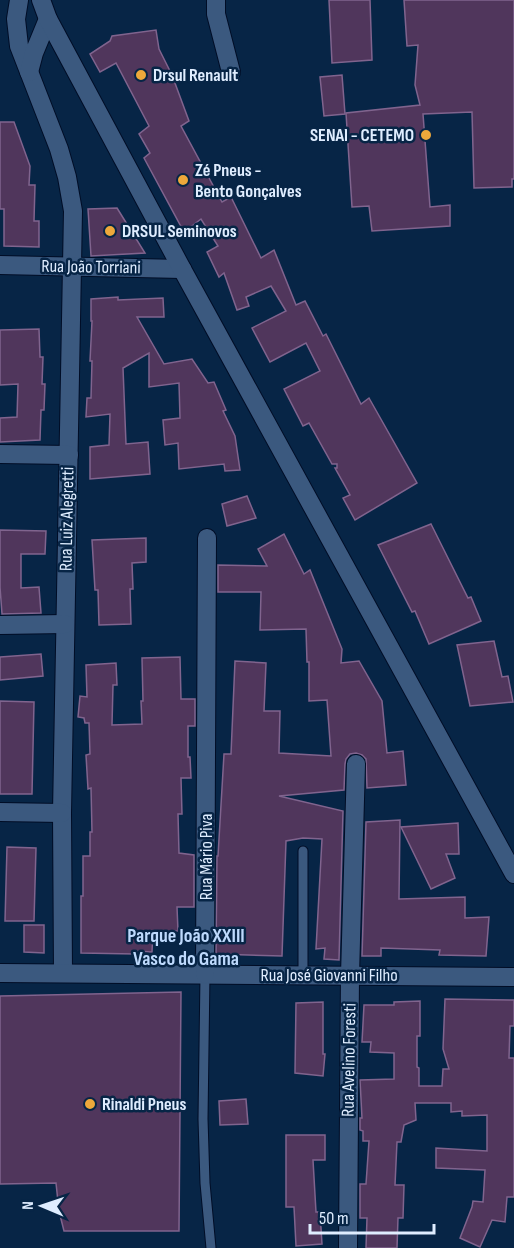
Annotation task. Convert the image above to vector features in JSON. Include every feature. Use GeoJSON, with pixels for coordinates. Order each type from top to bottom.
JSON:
{"type":"FeatureCollection","features":[{"type":"Feature","properties":{"kind":"street","name":"Rua Luiz Alegretti"},"geometry":{"type":"LineString","coordinates":[[19,0],[16,19],[19,46],[59,149],[73,211],[62,813],[63,974]]}},
{"type":"Feature","properties":{"kind":"street"},"geometry":{"type":"LineString","coordinates":[[41,0],[48,19],[182,269],[514,874]]}},
{"type":"Feature","properties":{"kind":"street"},"geometry":{"type":"LineString","coordinates":[[216,0],[216,14],[231,72]]}},
{"type":"Feature","properties":{"kind":"street"},"geometry":{"type":"LineString","coordinates":[[29,72],[48,19]]}},
{"type":"Feature","properties":{"kind":"street","name":"Rua João Torriani"},"geometry":{"type":"LineString","coordinates":[[0,265],[182,269]]}},
{"type":"Feature","properties":{"kind":"street"},"geometry":{"type":"LineString","coordinates":[[0,454],[69,455]]}},
{"type":"Feature","properties":{"kind":"street","name":"Rua Mário Piva"},"geometry":{"type":"LineString","coordinates":[[205,974],[207,538]]}},
{"type":"Feature","properties":{"kind":"street"},"geometry":{"type":"LineString","coordinates":[[0,625],[65,624]]}},
{"type":"Feature","properties":{"kind":"street","name":"Rua Avelino Foresti"},"geometry":{"type":"LineString","coordinates":[[348,1248],[350,975],[356,764]]}},
{"type":"Feature","properties":{"kind":"street"},"geometry":{"type":"LineString","coordinates":[[0,812],[62,813]]}},
{"type":"Feature","properties":{"kind":"street","name":"Rua José Giovanni Filho"},"geometry":{"type":"LineString","coordinates":[[0,973],[514,977]]}},
{"type":"Feature","properties":{"kind":"lane"},"geometry":{"type":"LineString","coordinates":[[303,851],[303,975]]}},
{"type":"Feature","properties":{"kind":"lane","name":"Rua Mário Piva"},"geometry":{"type":"LineString","coordinates":[[205,974],[203,1119],[205,1183],[212,1248]]}},
{"type":"Feature","properties":{"kind":"building"},"geometry":{"type":"Polygon","coordinates":[[[329,0],[370,0],[372,60],[332,63],[329,0]]]}},
{"type":"Feature","properties":{"kind":"building"},"geometry":{"type":"Polygon","coordinates":[[[404,0],[514,0],[514,179],[512,179],[512,187],[474,188],[472,112],[423,114],[430,207],[450,205],[450,226],[372,231],[369,206],[352,207],[346,113],[420,105],[415,85],[418,45],[407,46],[404,0]]]}},
{"type":"Feature","properties":{"kind":"building"},"geometry":{"type":"Polygon","coordinates":[[[156,30],[159,49],[172,75],[189,121],[181,126],[222,202],[231,197],[261,258],[274,250],[296,305],[305,301],[323,336],[326,334],[361,404],[369,398],[417,483],[355,520],[343,498],[350,495],[335,468],[337,464],[332,464],[309,423],[303,426],[284,389],[320,371],[306,343],[270,362],[252,328],[286,311],[271,286],[246,297],[249,306],[237,310],[224,273],[219,277],[207,252],[218,246],[201,219],[184,232],[144,158],[150,153],[139,134],[149,126],[116,63],[100,72],[90,54],[110,41],[112,36],[156,30]]]}},
{"type":"Feature","properties":{"kind":"building"},"geometry":{"type":"Polygon","coordinates":[[[342,75],[345,114],[324,116],[320,77],[342,75]]]}},
{"type":"Feature","properties":{"kind":"building"},"geometry":{"type":"Polygon","coordinates":[[[0,122],[14,122],[30,166],[29,185],[35,185],[34,221],[39,221],[39,247],[4,246],[4,209],[0,209],[0,122]]]}},
{"type":"Feature","properties":{"kind":"building","name":"DRSUL Seminovos"},"geometry":{"type":"Polygon","coordinates":[[[117,208],[145,253],[91,256],[88,209],[117,208]]]}},
{"type":"Feature","properties":{"kind":"building"},"geometry":{"type":"Polygon","coordinates":[[[118,297],[118,300],[163,298],[164,317],[137,317],[164,364],[192,359],[208,383],[214,382],[226,410],[223,411],[235,436],[240,470],[225,471],[224,464],[179,469],[178,443],[165,445],[163,420],[180,418],[179,383],[149,387],[149,353],[123,368],[126,444],[148,442],[150,474],[90,479],[90,447],[109,445],[110,414],[86,417],[87,398],[91,398],[91,299],[118,297]]]}},
{"type":"Feature","properties":{"kind":"building"},"geometry":{"type":"Polygon","coordinates":[[[39,329],[40,357],[43,357],[42,384],[45,384],[40,440],[0,442],[0,418],[17,417],[18,384],[0,385],[0,330],[39,329]]]}},
{"type":"Feature","properties":{"kind":"building"},"geometry":{"type":"Polygon","coordinates":[[[247,496],[256,518],[227,526],[222,504],[247,496]]]}},
{"type":"Feature","properties":{"kind":"building"},"geometry":{"type":"Polygon","coordinates":[[[431,524],[468,598],[471,597],[481,621],[429,644],[415,611],[412,612],[378,545],[431,524]]]}},
{"type":"Feature","properties":{"kind":"building"},"geometry":{"type":"Polygon","coordinates":[[[0,530],[46,531],[45,554],[21,554],[21,588],[39,587],[41,613],[2,614],[0,530]]]}},
{"type":"Feature","properties":{"kind":"building"},"geometry":{"type":"Polygon","coordinates":[[[284,534],[304,574],[310,570],[342,649],[341,663],[359,661],[382,701],[387,753],[403,751],[406,785],[367,788],[366,759],[356,753],[350,754],[346,759],[344,790],[279,796],[343,811],[339,960],[324,959],[325,948],[316,949],[322,839],[303,838],[286,841],[282,956],[216,954],[217,856],[224,754],[231,754],[235,661],[266,663],[264,711],[280,711],[279,753],[331,756],[327,700],[309,701],[306,629],[260,630],[261,592],[218,592],[218,565],[267,566],[258,549],[284,534]]]}},
{"type":"Feature","properties":{"kind":"building"},"geometry":{"type":"Polygon","coordinates":[[[146,538],[146,562],[132,563],[131,624],[99,625],[98,590],[95,590],[92,540],[146,538]]]}},
{"type":"Feature","properties":{"kind":"building"},"geometry":{"type":"Polygon","coordinates":[[[494,641],[502,677],[508,676],[513,702],[470,706],[457,645],[494,641]]]}},
{"type":"Feature","properties":{"kind":"building"},"geometry":{"type":"Polygon","coordinates":[[[41,654],[43,676],[0,680],[0,657],[41,654]]]}},
{"type":"Feature","properties":{"kind":"building"},"geometry":{"type":"Polygon","coordinates":[[[180,657],[181,699],[195,699],[195,726],[188,726],[191,778],[181,778],[182,814],[178,814],[179,853],[194,855],[194,907],[177,907],[178,931],[153,931],[152,952],[81,953],[83,856],[90,856],[90,832],[92,832],[91,788],[88,789],[86,755],[90,754],[89,723],[85,723],[84,718],[78,717],[80,696],[87,697],[86,665],[116,663],[117,685],[113,685],[112,725],[142,724],[142,658],[180,657]]]}},
{"type":"Feature","properties":{"kind":"building"},"geometry":{"type":"Polygon","coordinates":[[[0,701],[34,702],[32,794],[0,794],[0,701]]]}},
{"type":"Feature","properties":{"kind":"building"},"geometry":{"type":"Polygon","coordinates":[[[400,820],[399,899],[465,897],[465,918],[489,917],[486,956],[439,955],[440,950],[381,948],[381,956],[362,956],[366,822],[400,820]]]}},
{"type":"Feature","properties":{"kind":"building"},"geometry":{"type":"Polygon","coordinates":[[[458,823],[459,854],[446,854],[455,878],[431,889],[401,827],[458,823]]]}},
{"type":"Feature","properties":{"kind":"building"},"geometry":{"type":"Polygon","coordinates":[[[7,847],[36,848],[34,921],[5,921],[7,847]]]}},
{"type":"Feature","properties":{"kind":"building"},"geometry":{"type":"Polygon","coordinates":[[[24,925],[44,925],[44,953],[24,952],[24,925]]]}},
{"type":"Feature","properties":{"kind":"building","name":"Rinaldi Pneus"},"geometry":{"type":"Polygon","coordinates":[[[181,992],[179,1231],[64,1231],[56,1183],[0,1184],[0,996],[181,992]]]}},
{"type":"Feature","properties":{"kind":"building"},"geometry":{"type":"Polygon","coordinates":[[[445,999],[514,1000],[514,1026],[510,1026],[509,1058],[514,1058],[514,1197],[507,1197],[505,1222],[492,1220],[480,1247],[460,1238],[473,1201],[483,1202],[485,1170],[436,1168],[436,1148],[487,1151],[487,1115],[462,1116],[462,1111],[451,1112],[451,1103],[415,1103],[416,1120],[404,1125],[401,1142],[397,1142],[395,1185],[404,1185],[403,1218],[398,1218],[397,1248],[366,1248],[367,1218],[360,1218],[360,1184],[366,1184],[369,1141],[363,1141],[363,1131],[360,1130],[360,1118],[362,1118],[360,1080],[394,1079],[394,1053],[370,1052],[371,1042],[362,1042],[364,1005],[394,1005],[394,1002],[420,1001],[420,1036],[417,1036],[419,1086],[442,1086],[443,1069],[449,1069],[443,1049],[445,999]]]}},
{"type":"Feature","properties":{"kind":"building"},"geometry":{"type":"Polygon","coordinates":[[[323,1002],[323,1054],[325,1054],[323,1076],[295,1073],[296,1003],[323,1002]]]}},
{"type":"Feature","properties":{"kind":"building"},"geometry":{"type":"Polygon","coordinates":[[[246,1099],[248,1124],[220,1125],[219,1101],[246,1099]]]}},
{"type":"Feature","properties":{"kind":"building"},"geometry":{"type":"Polygon","coordinates":[[[286,1135],[325,1135],[325,1160],[313,1160],[316,1212],[320,1212],[322,1244],[296,1246],[294,1207],[286,1207],[286,1135]]]}},
{"type":"Feature","properties":{"kind":"place","name":"Drsul Renault"},"geometry":{"type":"Point","coordinates":[141,75]}},
{"type":"Feature","properties":{"kind":"place","name":"SENAI - CETEMO"},"geometry":{"type":"Point","coordinates":[426,135]}},
{"type":"Feature","properties":{"kind":"place","name":"Zé Pneus - Bento Gonçalves"},"geometry":{"type":"Point","coordinates":[183,180]}},
{"type":"Feature","properties":{"kind":"place","name":"DRSUL Seminovos"},"geometry":{"type":"Point","coordinates":[110,231]}},
{"type":"Feature","properties":{"kind":"place","name":"Rinaldi Pneus"},"geometry":{"type":"Point","coordinates":[90,1104]}},
{"type":"Feature","properties":{"kind":"district","name":"Parque João XXIII Vasco do Gama"},"geometry":{"type":"Point","coordinates":[186,948]}}]}
